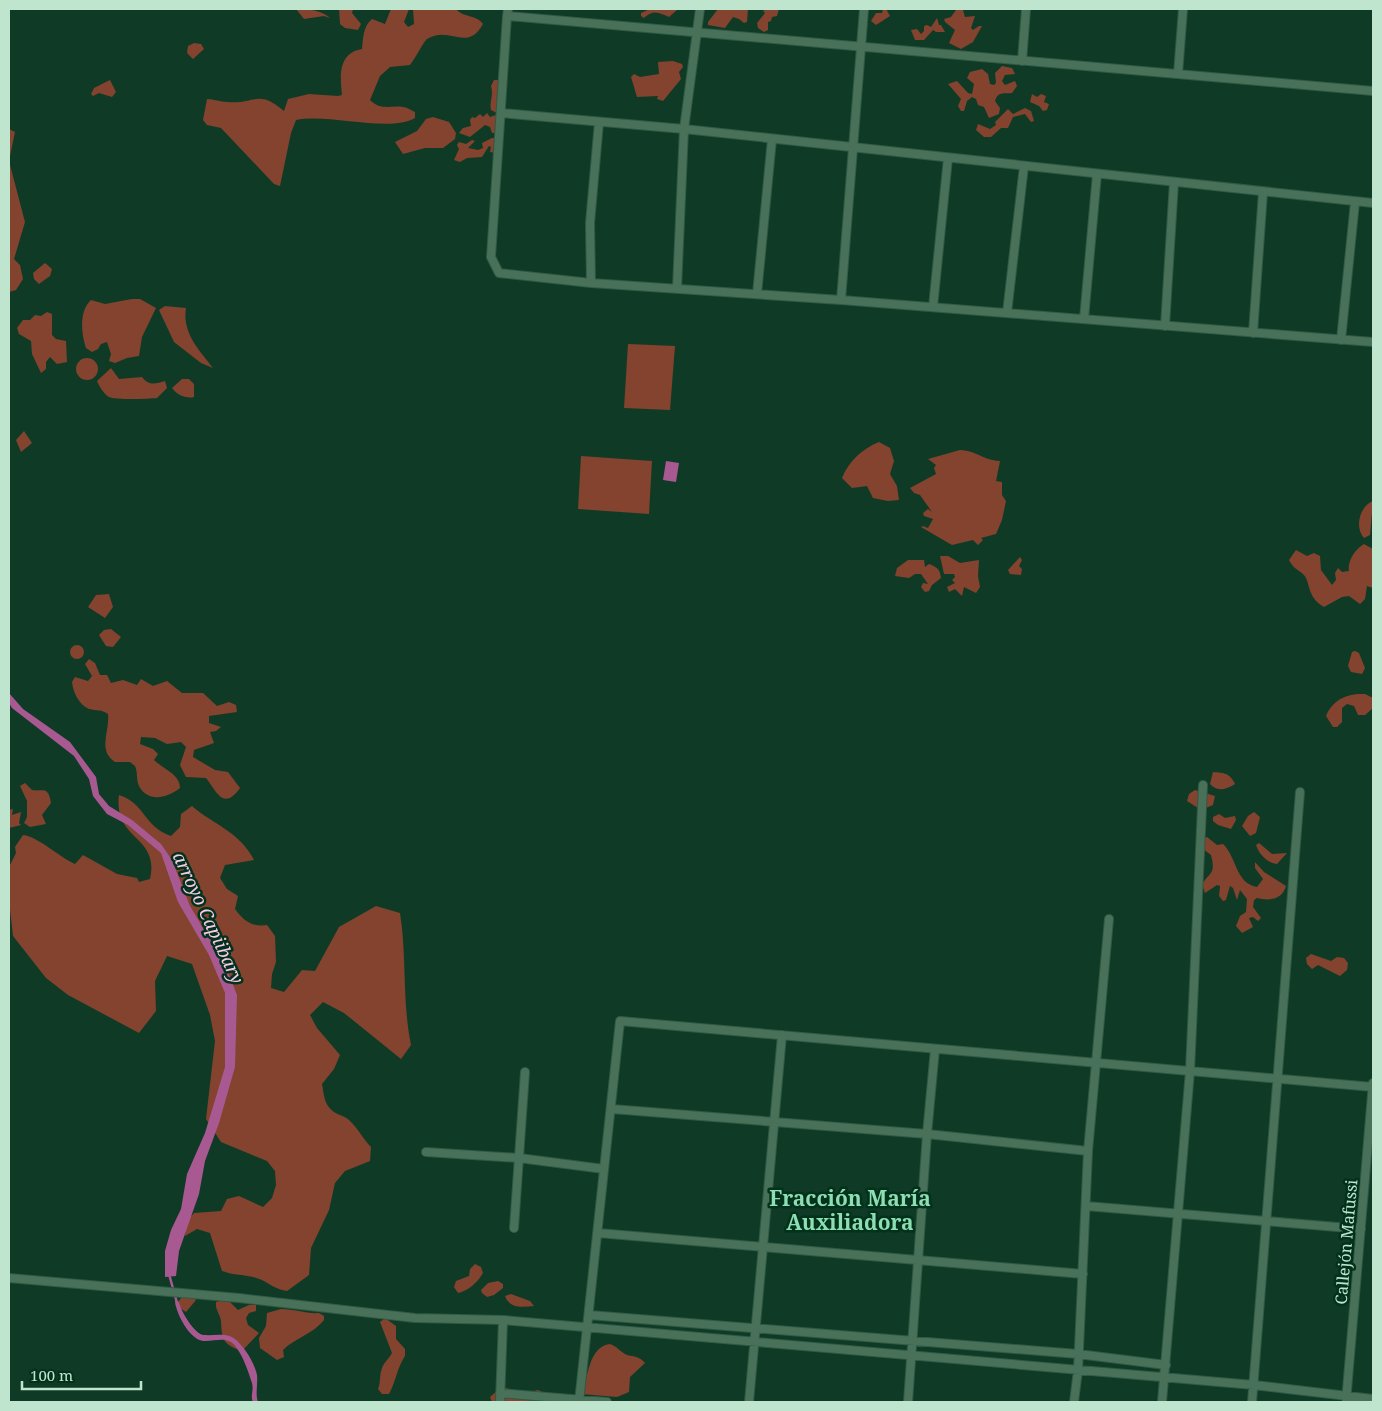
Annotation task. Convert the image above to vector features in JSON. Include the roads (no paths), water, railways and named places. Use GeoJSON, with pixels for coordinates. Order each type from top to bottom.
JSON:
{"type":"FeatureCollection","features":[{"type":"Feature","properties":{"kind":"street"},"geometry":{"type":"LineString","coordinates":[[678,288],[684,130],[700,9]]}},
{"type":"Feature","properties":{"kind":"street"},"geometry":{"type":"LineString","coordinates":[[841,300],[864,9]]}},
{"type":"Feature","properties":{"kind":"street"},"geometry":{"type":"LineString","coordinates":[[1022,61],[1026,9]]}},
{"type":"Feature","properties":{"kind":"street"},"geometry":{"type":"LineString","coordinates":[[1178,74],[1183,9]]}},
{"type":"Feature","properties":{"kind":"street"},"geometry":{"type":"LineString","coordinates":[[1373,91],[698,34],[508,12],[491,256],[499,273],[591,283],[841,300],[1373,342]]}},
{"type":"Feature","properties":{"kind":"street"},"geometry":{"type":"LineString","coordinates":[[501,113],[772,139],[1373,203]]}},
{"type":"Feature","properties":{"kind":"street"},"geometry":{"type":"LineString","coordinates":[[591,283],[590,224],[599,122]]}},
{"type":"Feature","properties":{"kind":"street"},"geometry":{"type":"LineString","coordinates":[[757,294],[772,139]]}},
{"type":"Feature","properties":{"kind":"street"},"geometry":{"type":"LineString","coordinates":[[933,307],[948,158]]}},
{"type":"Feature","properties":{"kind":"street"},"geometry":{"type":"LineString","coordinates":[[1008,313],[1024,166]]}},
{"type":"Feature","properties":{"kind":"street"},"geometry":{"type":"LineString","coordinates":[[1084,319],[1097,174]]}},
{"type":"Feature","properties":{"kind":"street"},"geometry":{"type":"LineString","coordinates":[[1165,326],[1174,182]]}},
{"type":"Feature","properties":{"kind":"street"},"geometry":{"type":"LineString","coordinates":[[1253,333],[1263,192]]}},
{"type":"Feature","properties":{"kind":"street"},"geometry":{"type":"LineString","coordinates":[[1341,340],[1355,202]]}},
{"type":"Feature","properties":{"kind":"street"},"geometry":{"type":"LineString","coordinates":[[1162,1402],[1190,1071],[1203,785]]}},
{"type":"Feature","properties":{"kind":"street"},"geometry":{"type":"LineString","coordinates":[[1252,1402],[1279,1079],[1300,792]]}},
{"type":"Feature","properties":{"kind":"street"},"geometry":{"type":"LineString","coordinates":[[1074,1402],[1078,1370],[1088,1151],[1109,919]]}},
{"type":"Feature","properties":{"kind":"street"},"geometry":{"type":"LineString","coordinates":[[579,1401],[620,1021],[1373,1087]]}},
{"type":"Feature","properties":{"kind":"street"},"geometry":{"type":"LineString","coordinates":[[749,1402],[765,1247],[782,1035]]}},
{"type":"Feature","properties":{"kind":"street"},"geometry":{"type":"LineString","coordinates":[[908,1402],[935,1049]]}},
{"type":"Feature","properties":{"kind":"street"},"geometry":{"type":"LineString","coordinates":[[514,1228],[525,1072]]}},
{"type":"Feature","properties":{"kind":"street","name":"Callejón Mafussi"},"geometry":{"type":"LineString","coordinates":[[1346,1399],[1373,1083]]}},
{"type":"Feature","properties":{"kind":"street"},"geometry":{"type":"LineString","coordinates":[[612,1108],[927,1134],[1088,1151]]}},
{"type":"Feature","properties":{"kind":"street"},"geometry":{"type":"LineString","coordinates":[[426,1152],[519,1158],[604,1168]]}},
{"type":"Feature","properties":{"kind":"street"},"geometry":{"type":"LineString","coordinates":[[1086,1206],[1361,1229]]}},
{"type":"Feature","properties":{"kind":"street"},"geometry":{"type":"LineString","coordinates":[[598,1233],[1082,1274]]}},
{"type":"Feature","properties":{"kind":"street"},"geometry":{"type":"LineString","coordinates":[[9,1278],[181,1292],[415,1318],[503,1320],[756,1343],[912,1354],[1254,1385],[1346,1399],[1373,1399]]}},
{"type":"Feature","properties":{"kind":"street"},"geometry":{"type":"LineString","coordinates":[[589,1314],[1078,1354],[1166,1365]]}},
{"type":"Feature","properties":{"kind":"street"},"geometry":{"type":"LineString","coordinates":[[500,1402],[503,1320]]}},
{"type":"Feature","properties":{"kind":"street"},"geometry":{"type":"LineString","coordinates":[[500,1392],[579,1401],[607,1402]]}},
{"type":"Feature","properties":{"kind":"waterway","name":"arroyo Capiibary"},"geometry":{"type":"LineString","coordinates":[[169,1274],[177,1303]]}},
{"type":"Feature","properties":{"kind":"district","name":"Fracción María Auxiliadora"},"geometry":{"type":"Point","coordinates":[850,1211]}}]}
